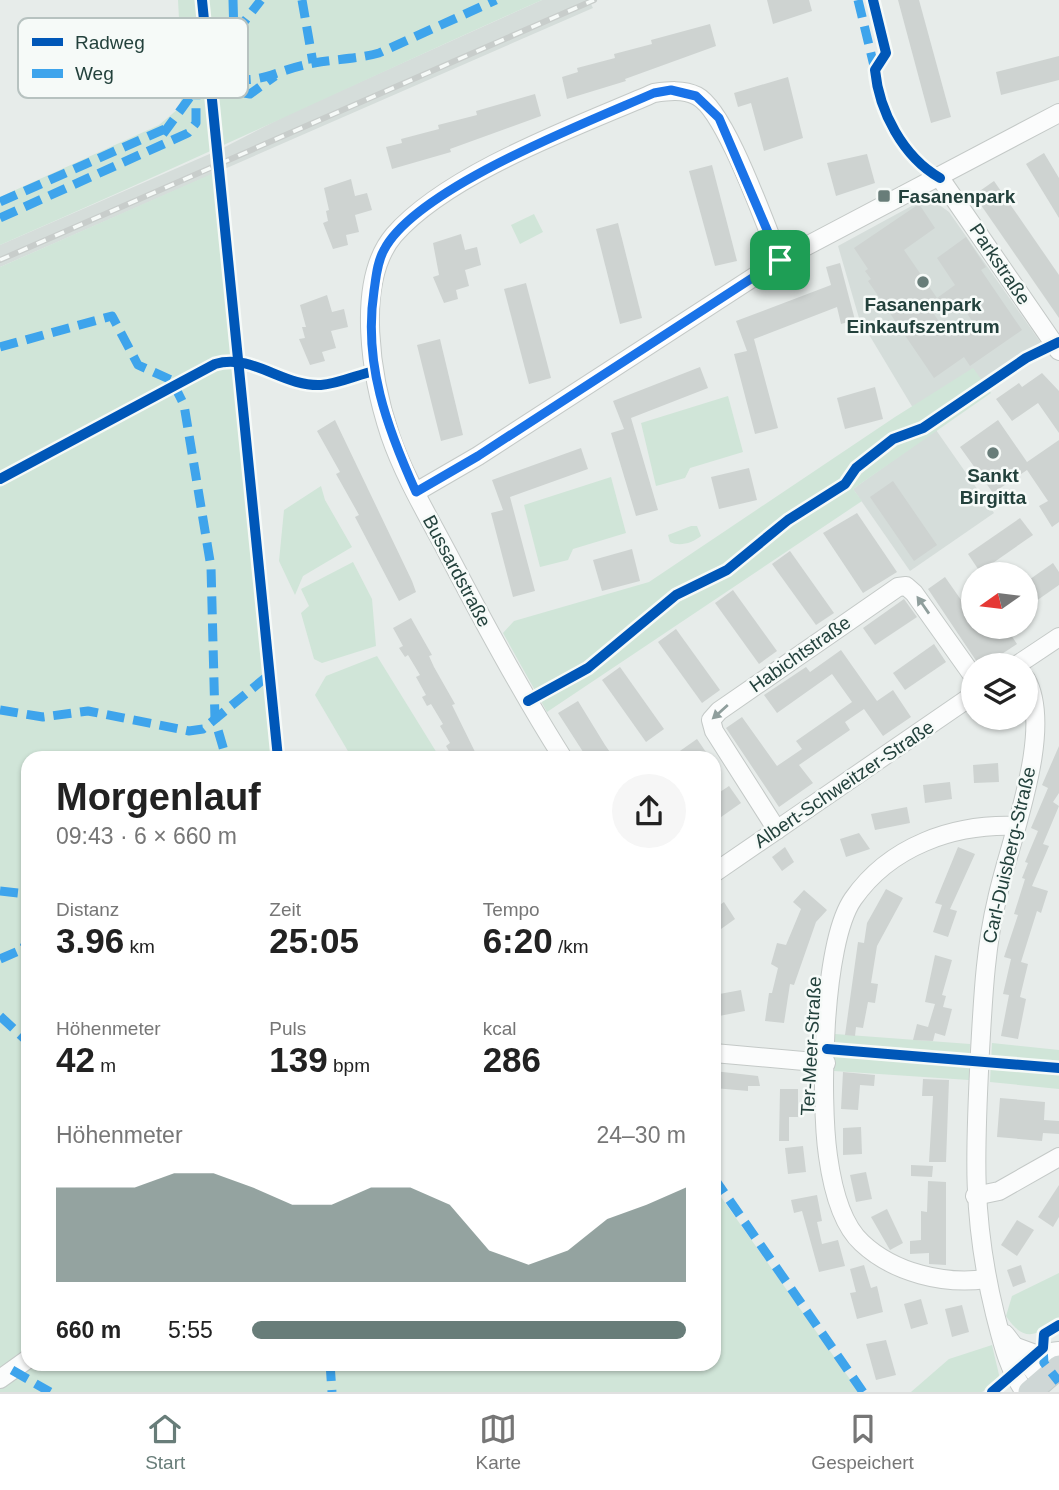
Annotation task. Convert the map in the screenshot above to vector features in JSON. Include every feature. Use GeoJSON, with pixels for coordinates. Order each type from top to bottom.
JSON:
{"type":"FeatureCollection","features":[{"type":"Feature","properties":{"kind":"street","name":"Bussardstraße"},"geometry":{"type":"LineString","coordinates":[[559,751],[494,641],[416,492],[391,437],[374,371],[371,309],[376,274],[383,251],[393,237],[419,213],[498,163],[654,93],[683,92],[703,101],[719,118],[780,260]]}},
{"type":"Feature","properties":{"kind":"street"},"geometry":{"type":"LineString","coordinates":[[416,492],[478,456],[780,260],[1059,113]]}},
{"type":"Feature","properties":{"kind":"street","name":"Parkstraße"},"geometry":{"type":"LineString","coordinates":[[940,178],[1059,351]]}},
{"type":"Feature","properties":{"kind":"street","name":"Habichtstraße"},"geometry":{"type":"LineString","coordinates":[[777,830],[714,731],[711,720],[719,711],[888,592],[905,586],[914,593],[961,659]]}},
{"type":"Feature","properties":{"kind":"street"},"geometry":{"type":"LineString","coordinates":[[1034,653],[1059,636]]}},
{"type":"Feature","properties":{"kind":"street","name":"Albert-Schweitzer-Straße"},"geometry":{"type":"LineString","coordinates":[[721,868],[961,703]]}},
{"type":"Feature","properties":{"kind":"street","name":"Carl-Duisberg-Straße"},"geometry":{"type":"LineString","coordinates":[[1036,730],[1035,746],[997,898],[986,958],[975,1128],[975,1196],[986,1279],[1012,1375],[1039,1383]]}},
{"type":"Feature","properties":{"kind":"street","name":"Ter-Meer-Straße"},"geometry":{"type":"LineString","coordinates":[[986,1279],[968,1282],[908,1270],[887,1261],[862,1243],[854,1233],[839,1203],[828,1157],[824,1115],[830,985],[840,926],[851,902],[867,881],[915,845],[949,832],[988,825],[1015,826]]}},
{"type":"Feature","properties":{"kind":"street"},"geometry":{"type":"LineString","coordinates":[[721,1054],[826,1063]]}},
{"type":"Feature","properties":{"kind":"street"},"geometry":{"type":"LineString","coordinates":[[975,1196],[999,1191],[1059,1157]]}},
{"type":"Feature","properties":{"kind":"street","name":"Carl-Duisberg-Straße"},"geometry":{"type":"LineString","coordinates":[[998,1326],[1016,1347],[1039,1383]]}},
{"type":"Feature","properties":{"kind":"street"},"geometry":{"type":"LineString","coordinates":[[1016,1347],[1035,1354],[1059,1351]]}},
{"type":"Feature","properties":{"kind":"street"},"geometry":{"type":"LineString","coordinates":[[0,1379],[21,1364]]}},
{"type":"Feature","properties":{"kind":"shaded area"},"geometry":{"type":"Polygon","coordinates":[[[542,0],[589,0],[593,8],[0,267],[0,245],[221,149],[289,114],[542,0]]]}},
{"type":"Feature","properties":{"kind":"shaded area","name":"Fasanenpark Einkaufszentrum"},"geometry":{"type":"Polygon","coordinates":[[[917,203],[938,204],[949,212],[1041,343],[983,383],[973,369],[913,408],[859,318],[838,246],[917,203]]]}},
{"type":"Feature","properties":{"kind":"shaded area"},"geometry":{"type":"Polygon","coordinates":[[[936,430],[994,513],[910,571],[853,489],[936,430]]]}},
{"type":"Feature","properties":{"kind":"green space"},"geometry":{"type":"Polygon","coordinates":[[[178,0],[542,0],[0,245],[0,197],[159,125],[178,109],[182,98],[248,98],[248,18],[179,18],[178,0]]]}},
{"type":"Feature","properties":{"kind":"green space"},"geometry":{"type":"Polygon","coordinates":[[[225,168],[282,751],[21,751],[21,1371],[721,1371],[721,1197],[859,1392],[0,1392],[0,267],[225,168]]]}},
{"type":"Feature","properties":{"kind":"green space"},"geometry":{"type":"Polygon","coordinates":[[[534,214],[543,232],[520,244],[511,225],[534,214]]]}},
{"type":"Feature","properties":{"kind":"green space"},"geometry":{"type":"Polygon","coordinates":[[[973,368],[991,393],[853,489],[862,501],[547,712],[503,633],[514,621],[649,582],[895,417],[973,368]]]}},
{"type":"Feature","properties":{"kind":"green space"},"geometry":{"type":"Polygon","coordinates":[[[728,396],[743,452],[690,468],[685,478],[656,486],[641,423],[728,396]]]}},
{"type":"Feature","properties":{"kind":"green space"},"geometry":{"type":"Polygon","coordinates":[[[611,477],[626,533],[573,549],[568,560],[540,567],[524,505],[611,477]]]}},
{"type":"Feature","properties":{"kind":"green space"},"geometry":{"type":"Polygon","coordinates":[[[321,486],[325,500],[352,547],[303,576],[295,595],[279,561],[284,510],[321,486]]]}},
{"type":"Feature","properties":{"kind":"green space"},"geometry":{"type":"Polygon","coordinates":[[[697,526],[701,536],[686,544],[670,542],[668,535],[697,526]]]}},
{"type":"Feature","properties":{"kind":"green space"},"geometry":{"type":"Polygon","coordinates":[[[353,562],[372,599],[376,646],[322,663],[314,659],[301,613],[309,606],[301,589],[353,562]]]}},
{"type":"Feature","properties":{"kind":"green space"},"geometry":{"type":"Polygon","coordinates":[[[377,656],[436,751],[348,751],[315,695],[326,676],[377,656]]]}},
{"type":"Feature","properties":{"kind":"green space"},"geometry":{"type":"Polygon","coordinates":[[[835,1034],[970,1044],[969,1080],[834,1071],[835,1034]]]}},
{"type":"Feature","properties":{"kind":"green space"},"geometry":{"type":"Polygon","coordinates":[[[992,1043],[1059,1050],[1059,1089],[990,1082],[992,1043]]]}},
{"type":"Feature","properties":{"kind":"green space"},"geometry":{"type":"Polygon","coordinates":[[[1059,1273],[1059,1320],[1037,1333],[1019,1330],[1006,1316],[1012,1296],[1059,1273]]]}},
{"type":"Feature","properties":{"kind":"green space"},"geometry":{"type":"Polygon","coordinates":[[[992,1345],[1000,1379],[982,1392],[911,1392],[949,1359],[992,1345]]]}},
{"type":"Feature","properties":{"kind":"building"},"geometry":{"type":"Polygon","coordinates":[[[767,0],[809,0],[812,11],[773,24],[767,0]]]}},
{"type":"Feature","properties":{"kind":"building"},"geometry":{"type":"Polygon","coordinates":[[[898,0],[919,0],[951,117],[931,123],[898,0]]]}},
{"type":"Feature","properties":{"kind":"building"},"geometry":{"type":"Polygon","coordinates":[[[710,24],[716,46],[625,79],[626,81],[567,99],[562,77],[578,72],[577,68],[652,44],[651,40],[710,24]]]}},
{"type":"Feature","properties":{"kind":"building"},"geometry":{"type":"Polygon","coordinates":[[[1059,56],[1059,80],[1001,95],[996,72],[1059,56]]]}},
{"type":"Feature","properties":{"kind":"building"},"geometry":{"type":"Polygon","coordinates":[[[788,77],[803,138],[764,151],[751,103],[738,107],[734,93],[788,77]]]}},
{"type":"Feature","properties":{"kind":"building"},"geometry":{"type":"Polygon","coordinates":[[[535,94],[541,116],[450,149],[451,152],[392,169],[386,147],[402,143],[401,139],[439,129],[438,125],[477,115],[476,111],[535,94]]]}},
{"type":"Feature","properties":{"kind":"building"},"geometry":{"type":"Polygon","coordinates":[[[1044,153],[1059,178],[1059,218],[1026,164],[1044,153]]]}},
{"type":"Feature","properties":{"kind":"building"},"geometry":{"type":"Polygon","coordinates":[[[867,154],[875,183],[836,196],[827,163],[867,154]]]}},
{"type":"Feature","properties":{"kind":"building"},"geometry":{"type":"Polygon","coordinates":[[[712,165],[737,261],[715,266],[689,171],[712,165]]]}},
{"type":"Feature","properties":{"kind":"building"},"geometry":{"type":"Polygon","coordinates":[[[351,179],[355,196],[367,193],[372,210],[355,215],[359,232],[346,235],[348,245],[333,249],[323,223],[328,221],[326,211],[329,210],[324,188],[351,179]]]}},
{"type":"Feature","properties":{"kind":"building"},"geometry":{"type":"Polygon","coordinates":[[[994,181],[1059,275],[1059,318],[974,195],[994,181]]]}},
{"type":"Feature","properties":{"kind":"building"},"geometry":{"type":"Polygon","coordinates":[[[919,204],[935,228],[904,250],[937,298],[955,285],[937,258],[966,237],[986,267],[981,270],[1022,330],[970,366],[964,357],[934,378],[868,281],[871,279],[865,271],[868,269],[854,248],[919,204]],[[957,298],[934,314],[949,337],[972,321],[957,298]]]}},
{"type":"Feature","properties":{"kind":"building"},"geometry":{"type":"Polygon","coordinates":[[[618,223],[642,318],[620,324],[596,229],[618,223]]]}},
{"type":"Feature","properties":{"kind":"building"},"geometry":{"type":"Polygon","coordinates":[[[461,234],[465,250],[477,247],[481,265],[465,270],[469,286],[456,290],[458,299],[444,303],[433,277],[439,275],[433,243],[461,234]]]}},
{"type":"Feature","properties":{"kind":"building"},"geometry":{"type":"Polygon","coordinates":[[[840,263],[855,320],[841,324],[837,307],[754,339],[778,428],[755,434],[734,354],[747,351],[736,321],[831,285],[826,267],[840,263]]]}},
{"type":"Feature","properties":{"kind":"building"},"geometry":{"type":"Polygon","coordinates":[[[526,283],[551,378],[529,384],[504,289],[526,283]]]}},
{"type":"Feature","properties":{"kind":"building"},"geometry":{"type":"Polygon","coordinates":[[[327,295],[332,312],[344,309],[348,327],[331,331],[336,348],[322,352],[325,361],[310,365],[299,339],[305,338],[302,327],[306,327],[300,305],[327,295]]]}},
{"type":"Feature","properties":{"kind":"building"},"geometry":{"type":"Polygon","coordinates":[[[440,339],[463,435],[441,441],[417,345],[440,339]]]}},
{"type":"Feature","properties":{"kind":"building"},"geometry":{"type":"Polygon","coordinates":[[[700,367],[708,388],[631,418],[658,510],[636,516],[611,433],[624,429],[613,401],[700,367]]]}},
{"type":"Feature","properties":{"kind":"building"},"geometry":{"type":"Polygon","coordinates":[[[1042,373],[1059,391],[1059,433],[1038,403],[1012,421],[996,399],[1019,383],[1022,387],[1042,373]]]}},
{"type":"Feature","properties":{"kind":"building"},"geometry":{"type":"Polygon","coordinates":[[[875,387],[883,419],[845,429],[837,398],[875,387]]]}},
{"type":"Feature","properties":{"kind":"building"},"geometry":{"type":"Polygon","coordinates":[[[335,420],[416,592],[399,601],[355,517],[359,515],[336,474],[340,472],[317,431],[335,420]]]}},
{"type":"Feature","properties":{"kind":"building","name":"Sankt Birgitta"},"geometry":{"type":"Polygon","coordinates":[[[998,420],[1027,462],[1059,440],[1059,522],[1052,527],[1039,506],[1048,501],[1027,470],[993,493],[960,447],[998,420]]]}},
{"type":"Feature","properties":{"kind":"building"},"geometry":{"type":"Polygon","coordinates":[[[581,448],[588,469],[510,497],[535,591],[513,597],[491,513],[503,510],[492,480],[581,448]]]}},
{"type":"Feature","properties":{"kind":"building"},"geometry":{"type":"Polygon","coordinates":[[[749,468],[757,500],[719,509],[711,477],[749,468]]]}},
{"type":"Feature","properties":{"kind":"building"},"geometry":{"type":"Polygon","coordinates":[[[893,481],[937,545],[914,561],[870,497],[893,481]]]}},
{"type":"Feature","properties":{"kind":"building"},"geometry":{"type":"Polygon","coordinates":[[[857,513],[897,572],[863,593],[823,533],[857,513]]]}},
{"type":"Feature","properties":{"kind":"building"},"geometry":{"type":"Polygon","coordinates":[[[1020,518],[1033,535],[994,562],[973,562],[968,554],[1020,518]]]}},
{"type":"Feature","properties":{"kind":"building"},"geometry":{"type":"Polygon","coordinates":[[[632,549],[640,581],[602,591],[593,560],[632,549]]]}},
{"type":"Feature","properties":{"kind":"building"},"geometry":{"type":"Polygon","coordinates":[[[790,551],[834,613],[816,625],[772,564],[790,551]]]}},
{"type":"Feature","properties":{"kind":"building"},"geometry":{"type":"Polygon","coordinates":[[[1053,563],[1059,572],[1059,585],[1038,600],[1038,574],[1053,563]]]}},
{"type":"Feature","properties":{"kind":"building"},"geometry":{"type":"Polygon","coordinates":[[[945,577],[961,600],[961,638],[928,589],[945,577]]]}},
{"type":"Feature","properties":{"kind":"building"},"geometry":{"type":"Polygon","coordinates":[[[733,590],[777,651],[759,664],[715,603],[733,590]]]}},
{"type":"Feature","properties":{"kind":"building"},"geometry":{"type":"Polygon","coordinates":[[[904,599],[917,617],[875,645],[863,628],[904,599]]]}},
{"type":"Feature","properties":{"kind":"building"},"geometry":{"type":"Polygon","coordinates":[[[411,618],[432,655],[429,656],[455,704],[452,705],[475,751],[449,751],[446,746],[450,743],[440,726],[443,724],[431,704],[427,706],[422,697],[426,695],[416,677],[420,675],[408,655],[405,657],[399,648],[403,646],[393,628],[411,618]]]}},
{"type":"Feature","properties":{"kind":"building"},"geometry":{"type":"Polygon","coordinates":[[[676,629],[720,690],[702,703],[658,642],[676,629]]]}},
{"type":"Feature","properties":{"kind":"building"},"geometry":{"type":"Polygon","coordinates":[[[962,639],[1014,639],[1017,644],[1003,653],[971,653],[962,639]]]}},
{"type":"Feature","properties":{"kind":"building"},"geometry":{"type":"Polygon","coordinates":[[[934,644],[946,662],[905,690],[893,673],[934,644]]]}},
{"type":"Feature","properties":{"kind":"building"},"geometry":{"type":"Polygon","coordinates":[[[841,650],[877,701],[893,690],[911,717],[883,736],[864,709],[845,722],[850,730],[799,765],[813,783],[779,807],[726,728],[742,717],[777,766],[802,749],[796,741],[852,702],[832,674],[777,713],[764,695],[806,667],[810,672],[841,650]]]}},
{"type":"Feature","properties":{"kind":"building"},"geometry":{"type":"Polygon","coordinates":[[[620,667],[664,729],[646,742],[602,680],[620,667]]]}},
{"type":"Feature","properties":{"kind":"building"},"geometry":{"type":"Polygon","coordinates":[[[578,701],[609,751],[582,751],[558,713],[578,701]]]}},
{"type":"Feature","properties":{"kind":"building"},"geometry":{"type":"Polygon","coordinates":[[[697,739],[705,751],[680,751],[697,739]]]}},
{"type":"Feature","properties":{"kind":"building"},"geometry":{"type":"Polygon","coordinates":[[[1059,746],[1059,793],[1053,802],[1059,806],[1043,844],[1049,846],[1032,886],[1048,891],[1041,913],[1037,911],[1021,962],[1028,964],[1020,997],[1026,999],[1018,1039],[1001,1036],[1009,995],[1003,994],[1011,959],[1004,957],[1018,915],[1014,914],[1025,879],[1022,878],[1028,863],[1025,862],[1038,831],[1031,828],[1048,788],[1042,785],[1059,746]]]}},
{"type":"Feature","properties":{"kind":"building"},"geometry":{"type":"Polygon","coordinates":[[[998,763],[999,782],[974,783],[973,765],[998,763]]]}},
{"type":"Feature","properties":{"kind":"building"},"geometry":{"type":"Polygon","coordinates":[[[950,782],[952,799],[925,803],[923,785],[950,782]]]}},
{"type":"Feature","properties":{"kind":"building"},"geometry":{"type":"Polygon","coordinates":[[[729,786],[741,803],[721,817],[721,791],[729,786]]]}},
{"type":"Feature","properties":{"kind":"building"},"geometry":{"type":"Polygon","coordinates":[[[907,807],[910,823],[875,830],[871,814],[907,807]]]}},
{"type":"Feature","properties":{"kind":"building"},"geometry":{"type":"Polygon","coordinates":[[[859,833],[870,849],[846,857],[840,839],[859,833]]]}},
{"type":"Feature","properties":{"kind":"building"},"geometry":{"type":"Polygon","coordinates":[[[785,847],[794,862],[782,871],[772,857],[785,847]]]}},
{"type":"Feature","properties":{"kind":"building"},"geometry":{"type":"Polygon","coordinates":[[[958,847],[975,854],[950,909],[957,911],[948,937],[933,932],[942,905],[935,903],[958,847]]]}},
{"type":"Feature","properties":{"kind":"building"},"geometry":{"type":"Polygon","coordinates":[[[886,889],[903,898],[877,946],[871,983],[878,984],[875,1003],[868,1002],[863,1028],[856,1027],[855,1036],[845,1035],[858,942],[864,943],[867,923],[886,889]]]}},
{"type":"Feature","properties":{"kind":"building"},"geometry":{"type":"Polygon","coordinates":[[[804,890],[827,910],[816,922],[794,985],[790,984],[784,1023],[765,1021],[769,993],[772,993],[778,968],[771,964],[777,943],[786,945],[801,909],[793,902],[804,890]]]}},
{"type":"Feature","properties":{"kind":"building"},"geometry":{"type":"Polygon","coordinates":[[[724,902],[735,919],[721,929],[721,904],[724,902]]]}},
{"type":"Feature","properties":{"kind":"building"},"geometry":{"type":"Polygon","coordinates":[[[935,955],[952,960],[942,995],[946,996],[943,1007],[952,1009],[945,1036],[935,1033],[933,1041],[913,1040],[917,1024],[928,1027],[935,1004],[925,1002],[935,955]]]}},
{"type":"Feature","properties":{"kind":"building"},"geometry":{"type":"Polygon","coordinates":[[[741,990],[745,1011],[721,1016],[721,994],[741,990]]]}},
{"type":"Feature","properties":{"kind":"building"},"geometry":{"type":"Polygon","coordinates":[[[721,1072],[758,1076],[760,1086],[748,1086],[748,1091],[721,1089],[721,1072]]]}},
{"type":"Feature","properties":{"kind":"building"},"geometry":{"type":"Polygon","coordinates":[[[843,1072],[875,1075],[874,1086],[860,1085],[858,1110],[841,1109],[843,1072]]]}},
{"type":"Feature","properties":{"kind":"building"},"geometry":{"type":"Polygon","coordinates":[[[923,1079],[949,1080],[946,1162],[929,1162],[933,1096],[922,1096],[923,1079]]]}},
{"type":"Feature","properties":{"kind":"building"},"geometry":{"type":"Polygon","coordinates":[[[780,1089],[798,1089],[798,1117],[789,1117],[789,1141],[779,1141],[780,1089]]]}},
{"type":"Feature","properties":{"kind":"building"},"geometry":{"type":"Polygon","coordinates":[[[1000,1098],[1045,1102],[1044,1120],[1059,1121],[1059,1134],[1043,1133],[1042,1141],[997,1137],[1000,1098]]]}},
{"type":"Feature","properties":{"kind":"building"},"geometry":{"type":"Polygon","coordinates":[[[861,1127],[862,1154],[843,1155],[843,1128],[861,1127]]]}},
{"type":"Feature","properties":{"kind":"building"},"geometry":{"type":"Polygon","coordinates":[[[803,1146],[806,1172],[788,1174],[785,1148],[803,1146]]]}},
{"type":"Feature","properties":{"kind":"building"},"geometry":{"type":"Polygon","coordinates":[[[911,1165],[933,1166],[932,1177],[911,1176],[911,1165]]]}},
{"type":"Feature","properties":{"kind":"building"},"geometry":{"type":"Polygon","coordinates":[[[866,1172],[872,1199],[856,1202],[850,1175],[866,1172]]]}},
{"type":"Feature","properties":{"kind":"building"},"geometry":{"type":"Polygon","coordinates":[[[928,1181],[946,1182],[946,1265],[929,1264],[929,1253],[910,1254],[910,1241],[921,1240],[921,1211],[927,1212],[928,1181]]]}},
{"type":"Feature","properties":{"kind":"building"},"geometry":{"type":"Polygon","coordinates":[[[1059,1185],[1059,1217],[1053,1227],[1038,1217],[1059,1185]]]}},
{"type":"Feature","properties":{"kind":"building"},"geometry":{"type":"Polygon","coordinates":[[[817,1195],[822,1221],[817,1222],[822,1244],[838,1240],[845,1266],[819,1272],[802,1211],[794,1213],[791,1200],[817,1195]]]}},
{"type":"Feature","properties":{"kind":"building"},"geometry":{"type":"Polygon","coordinates":[[[887,1209],[903,1243],[890,1250],[871,1217],[887,1209]]]}},
{"type":"Feature","properties":{"kind":"building"},"geometry":{"type":"Polygon","coordinates":[[[1017,1220],[1034,1230],[1017,1256],[1001,1245],[1017,1220]]]}},
{"type":"Feature","properties":{"kind":"building"},"geometry":{"type":"Polygon","coordinates":[[[864,1265],[871,1288],[877,1286],[883,1312],[857,1319],[850,1293],[856,1292],[850,1269],[864,1265]]]}},
{"type":"Feature","properties":{"kind":"building"},"geometry":{"type":"Polygon","coordinates":[[[1021,1265],[1026,1282],[1013,1287],[1007,1270],[1021,1265]]]}},
{"type":"Feature","properties":{"kind":"building"},"geometry":{"type":"Polygon","coordinates":[[[921,1299],[928,1324],[911,1329],[904,1304],[921,1299]]]}},
{"type":"Feature","properties":{"kind":"building"},"geometry":{"type":"Polygon","coordinates":[[[962,1305],[969,1332],[952,1337],[945,1309],[962,1305]]]}},
{"type":"Feature","properties":{"kind":"building"},"geometry":{"type":"Polygon","coordinates":[[[886,1340],[896,1375],[876,1380],[866,1344],[886,1340]]]}},
{"type":"Feature","properties":{"kind":"railway"},"geometry":{"type":"LineString","coordinates":[[0,260],[594,0]]}},
{"type":"Feature","properties":{"kind":"marked path"},"geometry":{"type":"LineString","coordinates":[[233,0],[233,18]]}},
{"type":"Feature","properties":{"kind":"marked path"},"geometry":{"type":"LineString","coordinates":[[247,18],[261,0]]}},
{"type":"Feature","properties":{"kind":"marked path"},"geometry":{"type":"LineString","coordinates":[[302,0],[313,63]]}},
{"type":"Feature","properties":{"kind":"marked path"},"geometry":{"type":"LineString","coordinates":[[248,79],[262,78],[314,63],[379,53],[496,0]]}},
{"type":"Feature","properties":{"kind":"marked path"},"geometry":{"type":"LineString","coordinates":[[858,0],[875,70]]}},
{"type":"Feature","properties":{"kind":"marked path"},"geometry":{"type":"LineString","coordinates":[[248,94],[275,76]]}},
{"type":"Feature","properties":{"kind":"marked path"},"geometry":{"type":"LineString","coordinates":[[163,134],[189,98]]}},
{"type":"Feature","properties":{"kind":"marked path"},"geometry":{"type":"LineString","coordinates":[[0,218],[188,133],[196,123],[196,98]]}},
{"type":"Feature","properties":{"kind":"marked path"},"geometry":{"type":"LineString","coordinates":[[0,202],[167,128]]}},
{"type":"Feature","properties":{"kind":"marked path"},"geometry":{"type":"LineString","coordinates":[[0,347],[112,316],[138,365],[178,383]]}},
{"type":"Feature","properties":{"kind":"marked path"},"geometry":{"type":"LineString","coordinates":[[174,385],[184,405],[211,567],[215,720],[224,751]]}},
{"type":"Feature","properties":{"kind":"marked path"},"geometry":{"type":"LineString","coordinates":[[0,710],[43,717],[88,711],[189,731],[203,729],[270,674]]}},
{"type":"Feature","properties":{"kind":"marked path"},"geometry":{"type":"LineString","coordinates":[[0,891],[21,893]]}},
{"type":"Feature","properties":{"kind":"marked path"},"geometry":{"type":"LineString","coordinates":[[0,959],[21,950]]}},
{"type":"Feature","properties":{"kind":"marked path"},"geometry":{"type":"LineString","coordinates":[[0,1016],[21,1036]]}},
{"type":"Feature","properties":{"kind":"marked path"},"geometry":{"type":"LineString","coordinates":[[721,1188],[863,1392]]}},
{"type":"Feature","properties":{"kind":"marked path"},"geometry":{"type":"LineString","coordinates":[[1043,1348],[1044,1363],[1059,1382]]}},
{"type":"Feature","properties":{"kind":"marked path"},"geometry":{"type":"LineString","coordinates":[[12,1370],[50,1392]]}},
{"type":"Feature","properties":{"kind":"marked path"},"geometry":{"type":"LineString","coordinates":[[331,1371],[332,1392]]}},
{"type":"Feature","properties":{"kind":"cycle path"},"geometry":{"type":"LineString","coordinates":[[202,0],[204,18]]}},
{"type":"Feature","properties":{"kind":"cycle path"},"geometry":{"type":"LineString","coordinates":[[873,0],[886,53],[875,70],[877,86],[888,117],[895,132],[915,158],[940,178]]}},
{"type":"Feature","properties":{"kind":"cycle path"},"geometry":{"type":"LineString","coordinates":[[212,98],[277,751]]}},
{"type":"Feature","properties":{"kind":"cycle path"},"geometry":{"type":"LineString","coordinates":[[528,701],[588,668],[676,595],[727,570],[788,520],[845,484],[856,468],[893,439],[923,428],[1026,358],[1059,342]]}},
{"type":"Feature","properties":{"kind":"cycle path"},"geometry":{"type":"LineString","coordinates":[[0,479],[215,364],[242,363],[294,381],[321,385],[374,371]]}},
{"type":"Feature","properties":{"kind":"cycle path"},"geometry":{"type":"LineString","coordinates":[[827,1049],[1059,1068]]}},
{"type":"Feature","properties":{"kind":"cycle path"},"geometry":{"type":"LineString","coordinates":[[992,1392],[1043,1348],[1044,1334],[1059,1325]]}},
{"type":"Feature","properties":{"kind":"place","name":"Fasanenpark"},"geometry":{"type":"Point","coordinates":[884,196]}},
{"type":"Feature","properties":{"kind":"place","name":"Fasanenpark Einkaufszentrum"},"geometry":{"type":"Point","coordinates":[923,282]}},
{"type":"Feature","properties":{"kind":"place","name":"Sankt Birgitta"},"geometry":{"type":"Point","coordinates":[993,453]}},
{"type":"Feature","properties":{"kind":"route"},"geometry":{"type":"LineString","coordinates":[[671,90],[683,92],[696,96],[710,106],[719,118],[780,260],[478,456],[416,492],[391,437],[374,371],[371,309],[376,274],[383,251],[401,228],[460,185],[498,163],[654,93],[671,90]]}}]}
